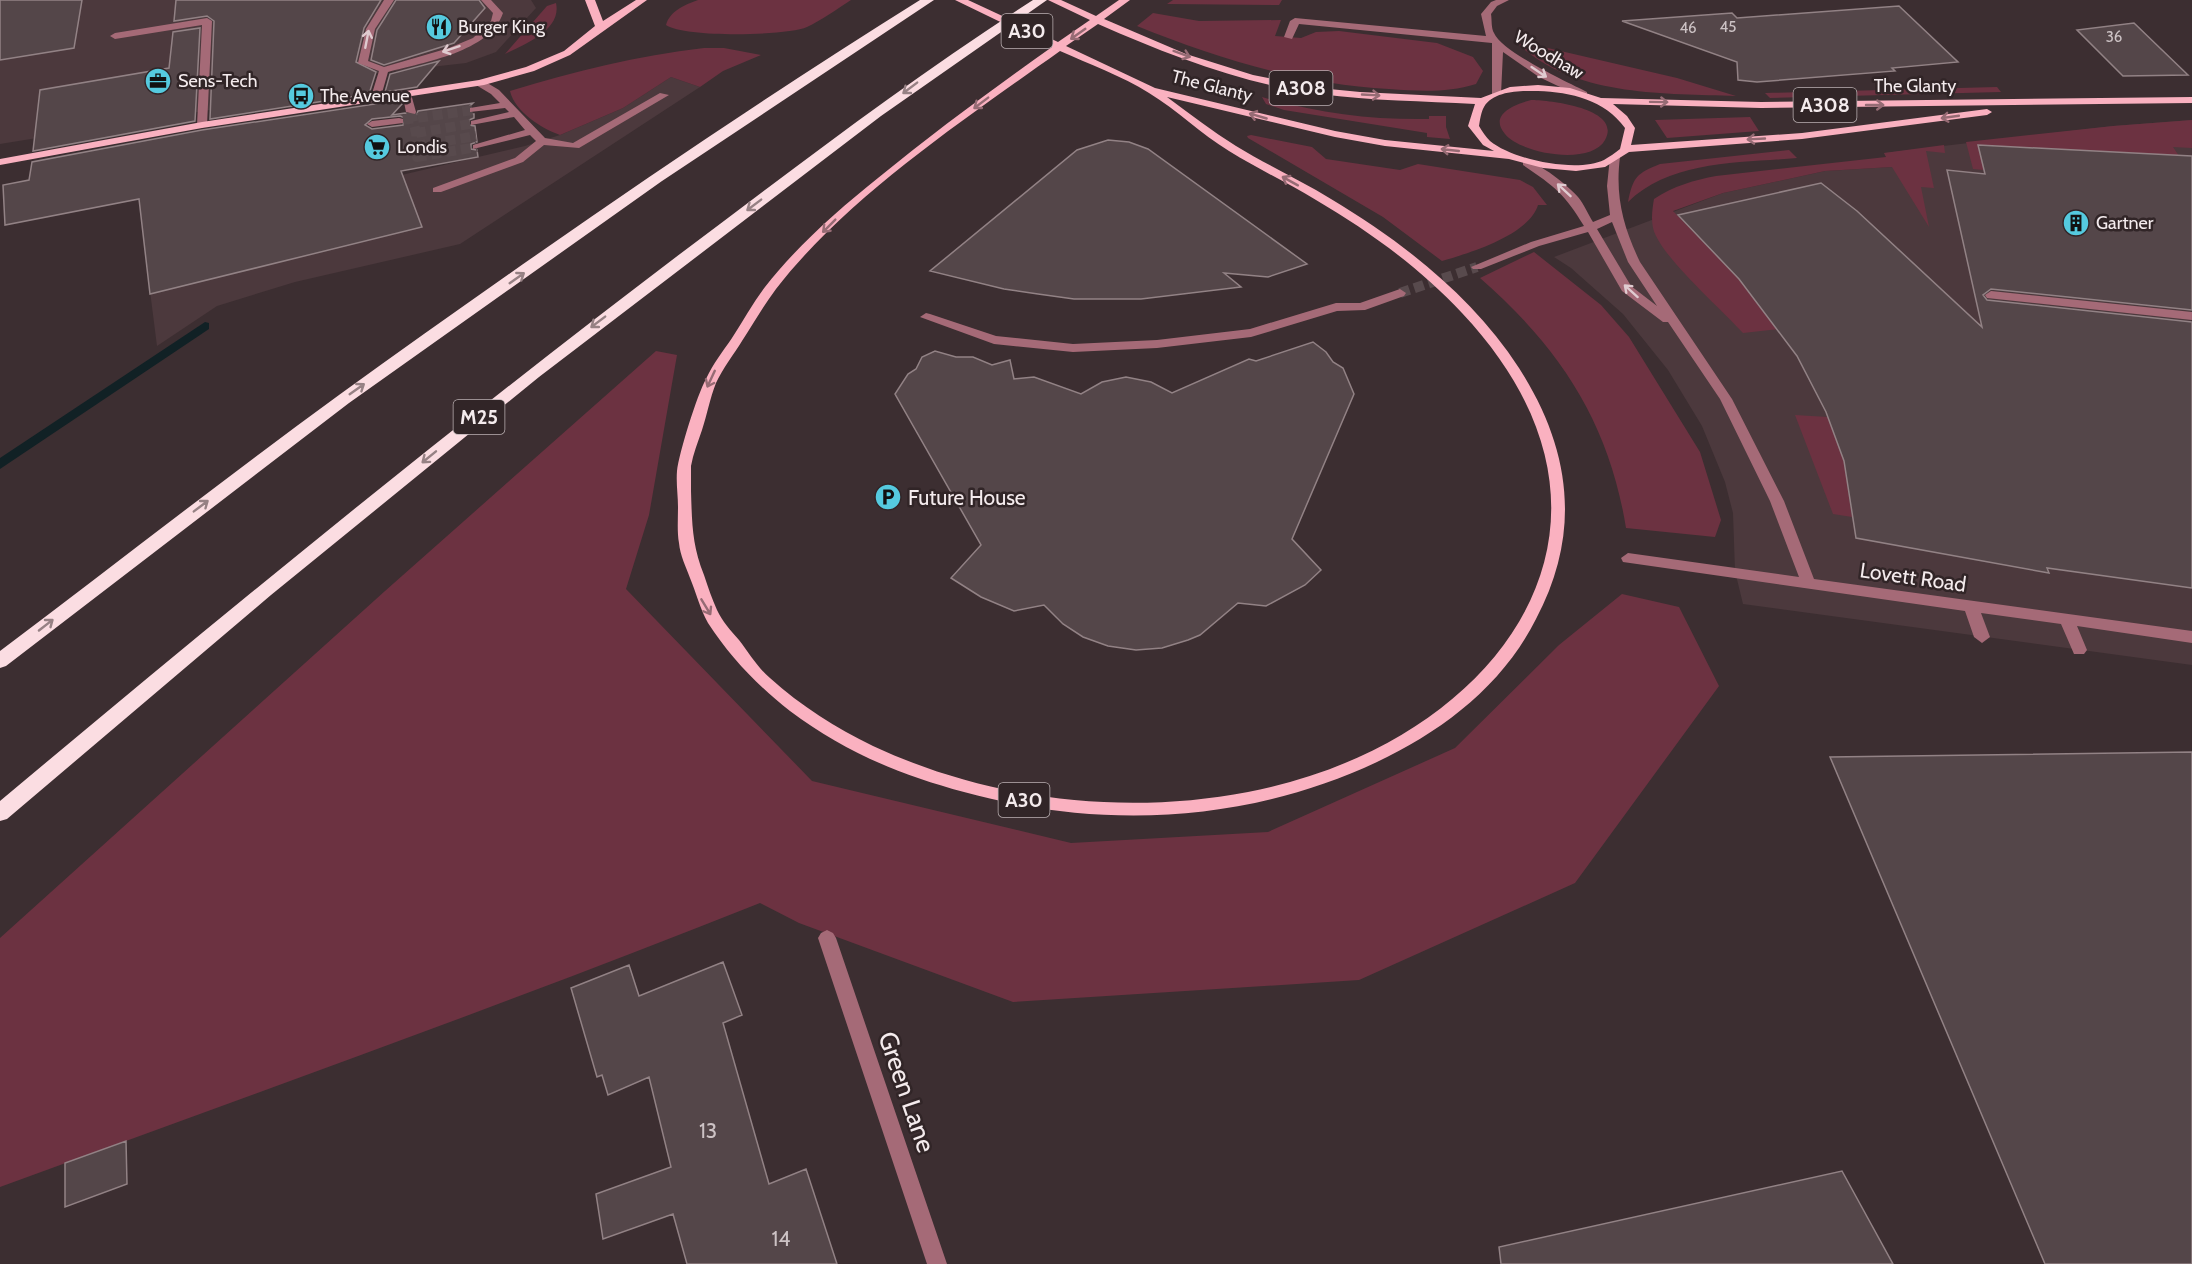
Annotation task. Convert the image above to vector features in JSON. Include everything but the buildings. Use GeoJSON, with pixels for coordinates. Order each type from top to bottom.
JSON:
{"type":"FeatureCollection","features":[{"type":"Feature","properties":{"kind":"highway"},"geometry":{"type":"LineString","coordinates":[[0,661],[344,399],[676,165],[812,73],[928,0]]}},
{"type":"Feature","properties":{"kind":"highway","name":"M25"},"geometry":{"type":"LineString","coordinates":[[0,813],[193,648],[564,348],[974,42],[1041,0]]}},
{"type":"Feature","properties":{"kind":"main road"},"geometry":{"type":"LineString","coordinates":[[590,0],[600,27]]}},
{"type":"Feature","properties":{"kind":"main road"},"geometry":{"type":"LineString","coordinates":[[0,162],[202,125],[480,82],[530,69],[567,53],[600,27],[642,0]]}},
{"type":"Feature","properties":{"kind":"main road","name":"The Glanty"},"geometry":{"type":"LineString","coordinates":[[960,0],[1152,90],[1335,134],[1385,143],[1508,156]]}},
{"type":"Feature","properties":{"kind":"main road","name":"The Glanty"},"geometry":{"type":"LineString","coordinates":[[1053,0],[1127,34],[1198,61],[1280,84],[1356,94],[1483,101]]}},
{"type":"Feature","properties":{"kind":"main road","name":"A30"},"geometry":{"type":"LineString","coordinates":[[1125,0],[1028,68],[854,202],[798,256],[769,289],[723,353],[692,426],[682,476],[681,522],[687,559],[700,597],[728,642],[766,684],[802,716],[847,743],[925,775],[1003,797],[1097,809],[1197,807],[1276,793],[1351,770],[1437,721],[1475,690],[1517,641],[1547,587],[1554,559],[1561,493],[1552,456],[1527,392],[1490,339],[1459,304],[1407,256],[1341,210],[1221,142],[1152,90]]}},
{"type":"Feature","properties":{"kind":"main road"},"geometry":{"type":"LineString","coordinates":[[1529,87],[1583,94],[1600,101],[1619,114],[1630,128],[1629,142],[1616,157],[1601,163],[1567,168],[1527,163],[1508,156],[1486,143],[1475,128],[1474,114],[1483,101],[1496,94],[1529,87]]}},
{"type":"Feature","properties":{"kind":"main road","name":"The Glanty"},"geometry":{"type":"LineString","coordinates":[[1600,101],[1761,105],[2049,104],[2192,100]]}},
{"type":"Feature","properties":{"kind":"main road","name":"The Glanty"},"geometry":{"type":"LineString","coordinates":[[1625,149],[1803,136],[2049,104]]}},
{"type":"Feature","properties":{"kind":"street"},"geometry":{"type":"LineString","coordinates":[[388,0],[374,18],[367,33],[363,63],[384,70],[476,40],[495,22],[498,13],[486,0]]}},
{"type":"Feature","properties":{"kind":"street","name":"Woodhaw"},"geometry":{"type":"LineString","coordinates":[[1504,0],[1494,4],[1486,14],[1488,29],[1496,42],[1543,75],[1583,94]]}},
{"type":"Feature","properties":{"kind":"street"},"geometry":{"type":"LineString","coordinates":[[115,36],[207,21],[202,125]]}},
{"type":"Feature","properties":{"kind":"street"},"geometry":{"type":"LineString","coordinates":[[1289,37],[1296,21],[1496,42]]}},
{"type":"Feature","properties":{"kind":"street","name":"Woodhaw"},"geometry":{"type":"LineString","coordinates":[[1496,42],[1496,94]]}},
{"type":"Feature","properties":{"kind":"street"},"geometry":{"type":"LineString","coordinates":[[375,100],[384,70]]}},
{"type":"Feature","properties":{"kind":"street"},"geometry":{"type":"LineString","coordinates":[[480,82],[507,105],[542,141],[575,146],[664,95]]}},
{"type":"Feature","properties":{"kind":"street"},"geometry":{"type":"LineString","coordinates":[[406,94],[411,112]]}},
{"type":"Feature","properties":{"kind":"street"},"geometry":{"type":"LineString","coordinates":[[474,110],[507,105]]}},
{"type":"Feature","properties":{"kind":"street"},"geometry":{"type":"LineString","coordinates":[[475,123],[519,117]]}},
{"type":"Feature","properties":{"kind":"street"},"geometry":{"type":"LineString","coordinates":[[519,117],[499,131],[477,141],[532,131]]}},
{"type":"Feature","properties":{"kind":"street"},"geometry":{"type":"LineString","coordinates":[[372,124],[399,121]]}},
{"type":"Feature","properties":{"kind":"street"},"geometry":{"type":"LineString","coordinates":[[437,190],[497,170],[519,160],[542,141]]}},
{"type":"Feature","properties":{"kind":"street"},"geometry":{"type":"LineString","coordinates":[[1616,157],[1611,185],[1616,216],[1634,262],[1726,399],[1756,456],[1809,584]]}},
{"type":"Feature","properties":{"kind":"street"},"geometry":{"type":"LineString","coordinates":[[1527,163],[1564,189],[1579,207],[1626,288],[1677,326]]}},
{"type":"Feature","properties":{"kind":"street"},"geometry":{"type":"LineString","coordinates":[[1477,267],[1535,244],[1590,228],[1616,216]]}},
{"type":"Feature","properties":{"kind":"street"},"geometry":{"type":"LineString","coordinates":[[926,317],[994,340],[1074,348],[1157,344],[1251,333],[1336,307],[1361,307],[1400,293]]}},
{"type":"Feature","properties":{"kind":"street"},"geometry":{"type":"LineString","coordinates":[[1991,295],[2192,316]]}},
{"type":"Feature","properties":{"kind":"street","name":"Lovett Road"},"geometry":{"type":"LineString","coordinates":[[1628,558],[1735,571],[1809,584],[2192,637]]}},
{"type":"Feature","properties":{"kind":"street"},"geometry":{"type":"LineString","coordinates":[[1971,606],[1982,637]]}},
{"type":"Feature","properties":{"kind":"street"},"geometry":{"type":"LineString","coordinates":[[2066,619],[2079,650]]}},
{"type":"Feature","properties":{"kind":"street","name":"Green Lane"},"geometry":{"type":"LineString","coordinates":[[827,938],[937,1264]]}},
{"type":"Feature","properties":{"kind":"shaded area"},"geometry":{"type":"Polygon","coordinates":[[[0,0],[531,0],[536,8],[496,52],[466,63],[352,76],[346,88],[0,144],[0,0]]]}},
{"type":"Feature","properties":{"kind":"shaded area"},"geometry":{"type":"Polygon","coordinates":[[[698,0],[851,0],[824,18],[796,30],[759,34],[714,34],[677,29],[666,25],[674,12],[698,0]]]}},
{"type":"Feature","properties":{"kind":"shaded area"},"geometry":{"type":"Polygon","coordinates":[[[1173,0],[1282,0],[1279,5],[1167,4],[1173,0]]]}},
{"type":"Feature","properties":{"kind":"shaded area"},"geometry":{"type":"Polygon","coordinates":[[[556,3],[556,13],[548,28],[532,41],[505,54],[547,6],[556,3]]]}},
{"type":"Feature","properties":{"kind":"shaded area"},"geometry":{"type":"Polygon","coordinates":[[[1153,13],[1199,21],[1281,20],[1275,36],[1301,38],[1316,32],[1339,31],[1437,43],[1473,57],[1483,71],[1476,84],[1444,90],[1389,89],[1324,82],[1229,59],[1137,26],[1153,13]]]}},
{"type":"Feature","properties":{"kind":"shaded area"},"geometry":{"type":"Polygon","coordinates":[[[1516,42],[1677,78],[1736,96],[1649,92],[1591,82],[1564,73],[1539,60],[1516,42]]]}},
{"type":"Feature","properties":{"kind":"shaded area"},"geometry":{"type":"Polygon","coordinates":[[[704,48],[724,48],[761,55],[723,71],[700,87],[671,77],[623,108],[560,135],[545,128],[523,112],[517,106],[510,91],[606,65],[704,48]]]}},
{"type":"Feature","properties":{"kind":"shaded area"},"geometry":{"type":"Polygon","coordinates":[[[671,77],[700,87],[460,244],[295,282],[217,306],[157,346],[143,236],[525,146],[560,135],[623,108],[671,77]]]}},
{"type":"Feature","properties":{"kind":"shaded area"},"geometry":{"type":"Polygon","coordinates":[[[1997,87],[2001,92],[1770,98],[1765,93],[1997,87]]]}},
{"type":"Feature","properties":{"kind":"shaded area"},"geometry":{"type":"Polygon","coordinates":[[[1262,97],[1324,111],[1365,117],[1429,119],[1429,116],[1446,116],[1446,127],[1450,139],[1427,137],[1427,133],[1284,110],[1266,104],[1262,97]]]}},
{"type":"Feature","properties":{"kind":"shaded area"},"geometry":{"type":"Polygon","coordinates":[[[1531,100],[1567,104],[1594,113],[1603,120],[1608,129],[1605,140],[1597,148],[1586,153],[1571,155],[1540,152],[1513,141],[1501,127],[1502,116],[1512,107],[1531,100]]]}},
{"type":"Feature","properties":{"kind":"shaded area"},"geometry":{"type":"Polygon","coordinates":[[[1750,117],[1759,131],[1667,138],[1655,120],[1750,117]]]}},
{"type":"Feature","properties":{"kind":"shaded area"},"geometry":{"type":"Polygon","coordinates":[[[2192,120],[2192,665],[1743,604],[1735,571],[1733,513],[1725,482],[1702,426],[1668,370],[1623,314],[1571,268],[1554,257],[1723,193],[1825,171],[1892,167],[1884,153],[2113,126],[2192,120]]]}},
{"type":"Feature","properties":{"kind":"shaded area"},"geometry":{"type":"Polygon","coordinates":[[[2192,120],[2192,148],[2173,147],[2179,156],[1978,145],[1984,170],[1973,169],[1966,142],[2113,126],[2192,120]]]}},
{"type":"Feature","properties":{"kind":"shaded area"},"geometry":{"type":"Polygon","coordinates":[[[1247,136],[1312,147],[1326,159],[1400,170],[1418,164],[1520,180],[1533,187],[1547,205],[1538,205],[1532,216],[1511,234],[1482,248],[1442,261],[1383,217],[1248,138],[1247,136]]]}},
{"type":"Feature","properties":{"kind":"shaded area"},"geometry":{"type":"Polygon","coordinates":[[[1944,145],[1945,153],[1926,151],[1934,188],[1921,187],[1929,227],[1892,167],[1825,171],[1723,193],[1673,211],[1739,279],[1779,329],[1743,333],[1683,272],[1654,232],[1652,218],[1654,199],[1669,190],[1692,182],[1716,176],[1886,157],[1884,153],[1944,145]]]}},
{"type":"Feature","properties":{"kind":"shaded area"},"geometry":{"type":"Polygon","coordinates":[[[1789,150],[1797,158],[1731,163],[1686,171],[1645,188],[1628,202],[1637,177],[1660,164],[1789,150]]]}},
{"type":"Feature","properties":{"kind":"shaded area"},"geometry":{"type":"Polygon","coordinates":[[[1534,252],[1601,305],[1629,337],[1700,452],[1721,520],[1715,537],[1626,528],[1607,454],[1577,390],[1557,360],[1534,332],[1509,304],[1480,278],[1534,252]]]}},
{"type":"Feature","properties":{"kind":"shaded area"},"geometry":{"type":"Polygon","coordinates":[[[656,351],[677,355],[649,515],[626,589],[812,781],[1071,843],[1268,832],[1455,748],[1559,645],[1622,594],[1679,607],[1719,686],[1575,883],[1359,980],[1013,1002],[799,923],[760,903],[286,1083],[0,1187],[0,938],[385,591],[656,351]]]}},
{"type":"Feature","properties":{"kind":"shaded area"},"geometry":{"type":"Polygon","coordinates":[[[1795,415],[1828,417],[1844,461],[1852,517],[1833,514],[1795,415]]]}},
{"type":"Feature","properties":{"kind":"waterway"},"geometry":{"type":"LineString","coordinates":[[0,464],[205,326]]}},
{"type":"Feature","properties":{"kind":"tunnel"},"geometry":{"type":"LineString","coordinates":[[413,119],[474,110]]}},
{"type":"Feature","properties":{"kind":"tunnel"},"geometry":{"type":"LineString","coordinates":[[411,112],[413,119]]}},
{"type":"Feature","properties":{"kind":"tunnel"},"geometry":{"type":"LineString","coordinates":[[403,120],[413,119]]}},
{"type":"Feature","properties":{"kind":"tunnel"},"geometry":{"type":"LineString","coordinates":[[413,119],[416,133]]}},
{"type":"Feature","properties":{"kind":"tunnel"},"geometry":{"type":"LineString","coordinates":[[416,133],[475,123]]}},
{"type":"Feature","properties":{"kind":"tunnel"},"geometry":{"type":"LineString","coordinates":[[416,133],[417,146]]}},
{"type":"Feature","properties":{"kind":"tunnel"},"geometry":{"type":"LineString","coordinates":[[417,146],[476,136]]}},
{"type":"Feature","properties":{"kind":"tunnel"},"geometry":{"type":"LineString","coordinates":[[417,146],[417,157],[477,147]]}},
{"type":"Feature","properties":{"kind":"tunnel"},"geometry":{"type":"LineString","coordinates":[[1400,293],[1477,267]]}},
{"type":"Feature","properties":{"kind":"place","name":"Burger King"},"geometry":{"type":"Point","coordinates":[439,27]}},
{"type":"Feature","properties":{"kind":"place","name":"Sens-Tech"},"geometry":{"type":"Point","coordinates":[158,81]}},
{"type":"Feature","properties":{"kind":"place","name":"The Avenue"},"geometry":{"type":"Point","coordinates":[301,96]}},
{"type":"Feature","properties":{"kind":"place","name":"Londis"},"geometry":{"type":"Point","coordinates":[377,147]}},
{"type":"Feature","properties":{"kind":"place","name":"Gartner"},"geometry":{"type":"Point","coordinates":[2076,223]}},
{"type":"Feature","properties":{"kind":"place","name":"Future House"},"geometry":{"type":"Point","coordinates":[888,497]}}]}
